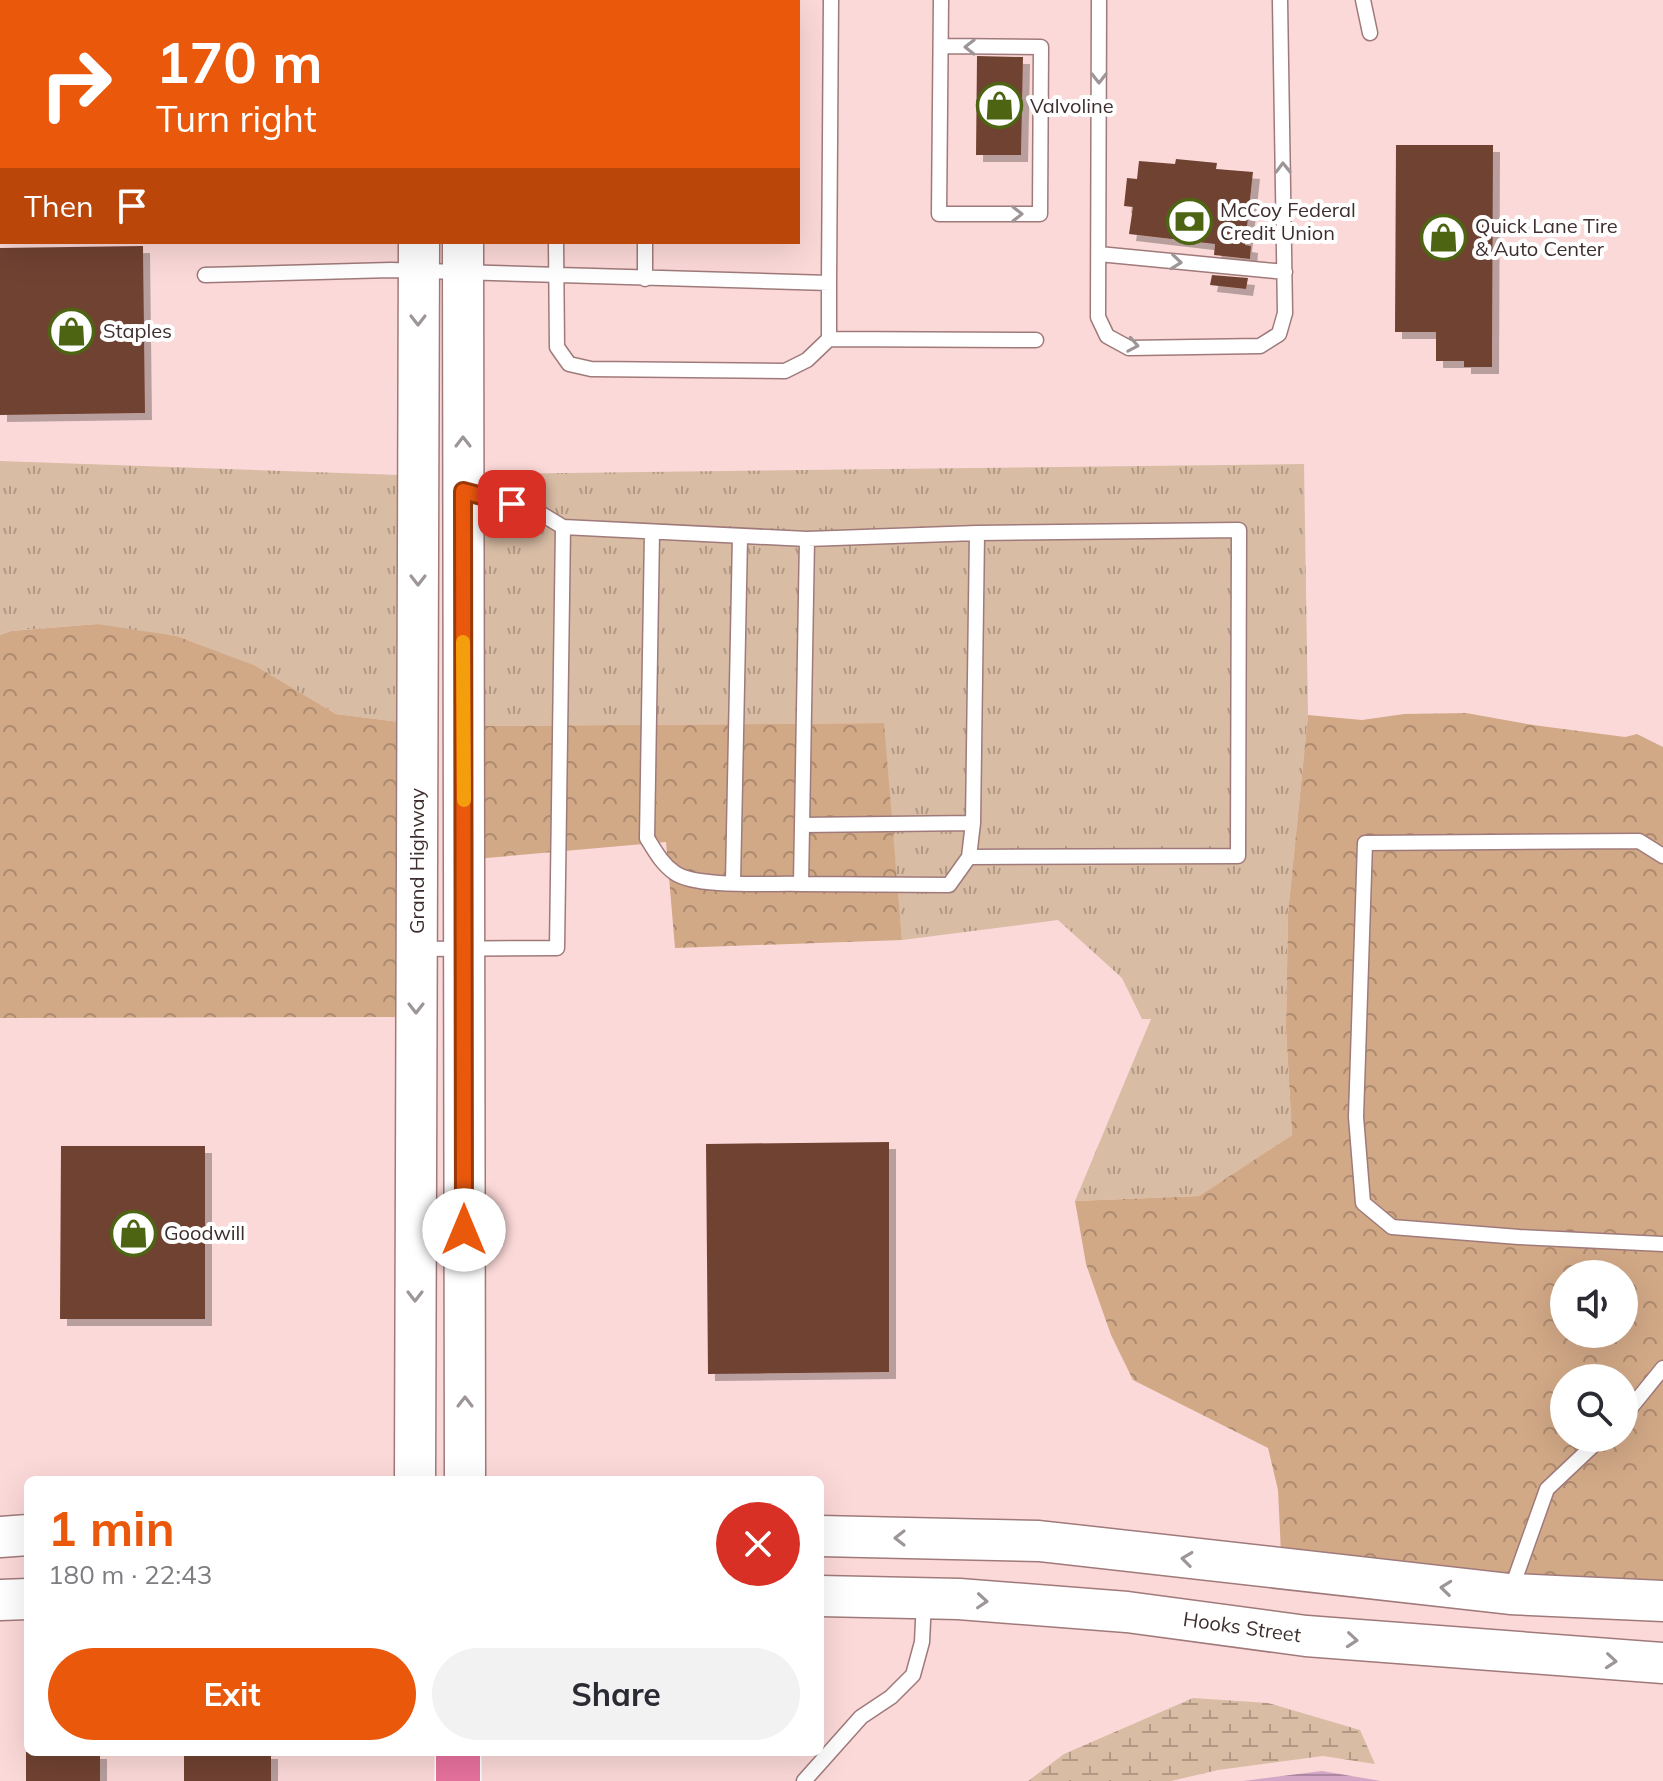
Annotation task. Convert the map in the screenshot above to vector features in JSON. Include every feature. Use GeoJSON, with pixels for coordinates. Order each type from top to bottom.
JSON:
{"type":"FeatureCollection","features":[{"type":"Feature","properties":{"kind":"highway"},"geometry":{"type":"LineString","coordinates":[[458,1756],[458,1781]]}},
{"type":"Feature","properties":{"kind":"street","name":"Grand Highway"},"geometry":{"type":"LineString","coordinates":[[415,1476],[419,256]]}},
{"type":"Feature","properties":{"kind":"street"},"geometry":{"type":"LineString","coordinates":[[463,257],[465,1476]]}},
{"type":"Feature","properties":{"kind":"street"},"geometry":{"type":"LineString","coordinates":[[0,1537],[24,1535]]}},
{"type":"Feature","properties":{"kind":"street"},"geometry":{"type":"LineString","coordinates":[[824,1536],[1039,1541],[1510,1594],[1663,1601]]}},
{"type":"Feature","properties":{"kind":"street","name":"Hooks Street"},"geometry":{"type":"LineString","coordinates":[[824,1596],[924,1598],[1127,1612],[1306,1636],[1627,1663],[1663,1663]]}},
{"type":"Feature","properties":{"kind":"street"},"geometry":{"type":"LineString","coordinates":[[0,1600],[24,1599]]}},
{"type":"Feature","properties":{"kind":"lane"},"geometry":{"type":"LineString","coordinates":[[829,339],[831,0]]}},
{"type":"Feature","properties":{"kind":"lane"},"geometry":{"type":"LineString","coordinates":[[941,0],[939,214],[1040,214],[1041,47],[941,46]]}},
{"type":"Feature","properties":{"kind":"lane"},"geometry":{"type":"LineString","coordinates":[[1099,0],[1098,317],[1107,336],[1129,348],[1260,346],[1279,334],[1285,313],[1280,0]]}},
{"type":"Feature","properties":{"kind":"lane"},"geometry":{"type":"LineString","coordinates":[[1363,0],[1370,33]]}},
{"type":"Feature","properties":{"kind":"lane"},"geometry":{"type":"LineString","coordinates":[[556,244],[557,347],[569,364],[591,369],[785,371],[807,360],[829,339],[1036,340]]}},
{"type":"Feature","properties":{"kind":"lane"},"geometry":{"type":"LineString","coordinates":[[645,244],[645,279]]}},
{"type":"Feature","properties":{"kind":"lane"},"geometry":{"type":"LineString","coordinates":[[1099,254],[1285,272]]}},
{"type":"Feature","properties":{"kind":"lane"},"geometry":{"type":"LineString","coordinates":[[205,275],[419,256],[463,257],[556,276],[829,283]]}},
{"type":"Feature","properties":{"kind":"lane"},"geometry":{"type":"LineString","coordinates":[[463,491],[535,510],[563,527],[652,533],[807,539],[977,533],[1239,530],[1238,856],[969,857]]}},
{"type":"Feature","properties":{"kind":"lane"},"geometry":{"type":"LineString","coordinates":[[416,949],[557,948],[563,527]]}},
{"type":"Feature","properties":{"kind":"lane"},"geometry":{"type":"LineString","coordinates":[[652,533],[647,838],[662,861],[677,875],[700,882],[949,885],[969,857],[973,823],[977,533]]}},
{"type":"Feature","properties":{"kind":"lane"},"geometry":{"type":"LineString","coordinates":[[733,882],[740,537]]}},
{"type":"Feature","properties":{"kind":"lane"},"geometry":{"type":"LineString","coordinates":[[801,884],[807,539]]}},
{"type":"Feature","properties":{"kind":"lane"},"geometry":{"type":"LineString","coordinates":[[802,825],[973,823]]}},
{"type":"Feature","properties":{"kind":"lane"},"geometry":{"type":"LineString","coordinates":[[1663,856],[1639,841],[1365,843],[1356,1117],[1363,1203],[1392,1227],[1663,1244]]}},
{"type":"Feature","properties":{"kind":"lane"},"geometry":{"type":"LineString","coordinates":[[1638,1399],[1663,1368]]}},
{"type":"Feature","properties":{"kind":"lane"},"geometry":{"type":"LineString","coordinates":[[1510,1594],[1547,1489],[1586,1452]]}},
{"type":"Feature","properties":{"kind":"lane"},"geometry":{"type":"LineString","coordinates":[[804,1781],[861,1717],[891,1697],[913,1675],[922,1642],[924,1598]]}},
{"type":"Feature","properties":{"kind":"green space"},"geometry":{"type":"Polygon","coordinates":[[[0,461],[400,475],[400,722],[336,714],[256,666],[97,624],[11,631],[0,635],[0,461]]]}},
{"type":"Feature","properties":{"kind":"green space"},"geometry":{"type":"Polygon","coordinates":[[[1304,464],[1308,715],[1288,913],[1286,1028],[1292,1135],[1199,1196],[1075,1201],[1151,1019],[1142,1019],[1122,978],[1058,920],[902,940],[883,723],[478,726],[479,474],[1304,464]]]}},
{"type":"Feature","properties":{"kind":"green space"},"geometry":{"type":"Polygon","coordinates":[[[97,624],[176,636],[256,666],[336,714],[400,722],[399,1017],[0,1018],[0,635],[11,631],[97,624]]]}},
{"type":"Feature","properties":{"kind":"green space"},"geometry":{"type":"Polygon","coordinates":[[[1466,713],[1625,737],[1637,734],[1663,747],[1663,1584],[1541,1580],[1281,1553],[1278,1490],[1268,1448],[1133,1380],[1111,1335],[1086,1264],[1075,1201],[1199,1196],[1292,1135],[1286,1028],[1288,913],[1308,715],[1362,720],[1404,714],[1466,713]]]}},
{"type":"Feature","properties":{"kind":"green space"},"geometry":{"type":"Polygon","coordinates":[[[884,723],[902,940],[675,948],[666,842],[475,859],[478,726],[884,723]]]}},
{"type":"Feature","properties":{"kind":"green space"},"geometry":{"type":"Polygon","coordinates":[[[1193,1698],[1268,1703],[1360,1730],[1375,1764],[1323,1756],[1218,1770],[1171,1781],[1028,1781],[1064,1754],[1193,1698]]]}},
{"type":"Feature","properties":{"kind":"shaded area"},"geometry":{"type":"Polygon","coordinates":[[[1322,1771],[1381,1781],[1243,1781],[1322,1771]]]}},
{"type":"Feature","properties":{"kind":"building","name":"Valvoline"},"geometry":{"type":"Polygon","coordinates":[[[977,56],[1023,57],[1021,155],[976,155],[977,56]]]}},
{"type":"Feature","properties":{"kind":"building","name":"Quick Lane Tire & Auto Center"},"geometry":{"type":"Polygon","coordinates":[[[1396,145],[1493,145],[1492,367],[1464,367],[1464,361],[1436,361],[1436,332],[1395,332],[1396,145]]]}},
{"type":"Feature","properties":{"kind":"building","name":"McCoy Federal Credit Union"},"geometry":{"type":"Polygon","coordinates":[[[1176,159],[1217,163],[1216,169],[1253,172],[1245,245],[1251,246],[1250,259],[1214,255],[1215,244],[1129,234],[1133,207],[1124,206],[1127,178],[1137,179],[1139,161],[1175,164],[1176,159]]]}},
{"type":"Feature","properties":{"kind":"building","name":"Staples"},"geometry":{"type":"Polygon","coordinates":[[[143,246],[145,413],[0,415],[0,248],[143,246]]]}},
{"type":"Feature","properties":{"kind":"building"},"geometry":{"type":"Polygon","coordinates":[[[1212,275],[1248,278],[1246,289],[1210,285],[1212,275]]]}},
{"type":"Feature","properties":{"kind":"building"},"geometry":{"type":"Polygon","coordinates":[[[889,1142],[889,1372],[708,1374],[706,1144],[889,1142]]]}},
{"type":"Feature","properties":{"kind":"building","name":"Goodwill"},"geometry":{"type":"Polygon","coordinates":[[[61,1146],[205,1146],[205,1319],[60,1319],[61,1146]]]}},
{"type":"Feature","properties":{"kind":"building"},"geometry":{"type":"Polygon","coordinates":[[[26,1756],[100,1756],[100,1781],[26,1781],[26,1756]]]}},
{"type":"Feature","properties":{"kind":"building"},"geometry":{"type":"Polygon","coordinates":[[[184,1756],[271,1756],[271,1781],[184,1781],[184,1756]]]}},
{"type":"Feature","properties":{"kind":"slow traffic"},"geometry":{"type":"LineString","coordinates":[[463,642],[464,800]]}},
{"type":"Feature","properties":{"kind":"place","name":"Valvoline"},"geometry":{"type":"Point","coordinates":[999,106]}},
{"type":"Feature","properties":{"kind":"place","name":"McCoy Federal Credit Union"},"geometry":{"type":"Point","coordinates":[1189,221]}},
{"type":"Feature","properties":{"kind":"place","name":"Quick Lane Tire & Auto Center"},"geometry":{"type":"Point","coordinates":[1444,238]}},
{"type":"Feature","properties":{"kind":"place","name":"Staples"},"geometry":{"type":"Point","coordinates":[72,331]}},
{"type":"Feature","properties":{"kind":"place","name":"Goodwill"},"geometry":{"type":"Point","coordinates":[133,1233]}},
{"type":"Feature","properties":{"kind":"route"},"geometry":{"type":"LineString","coordinates":[[464,1230],[463,491],[512,504]]}}]}
